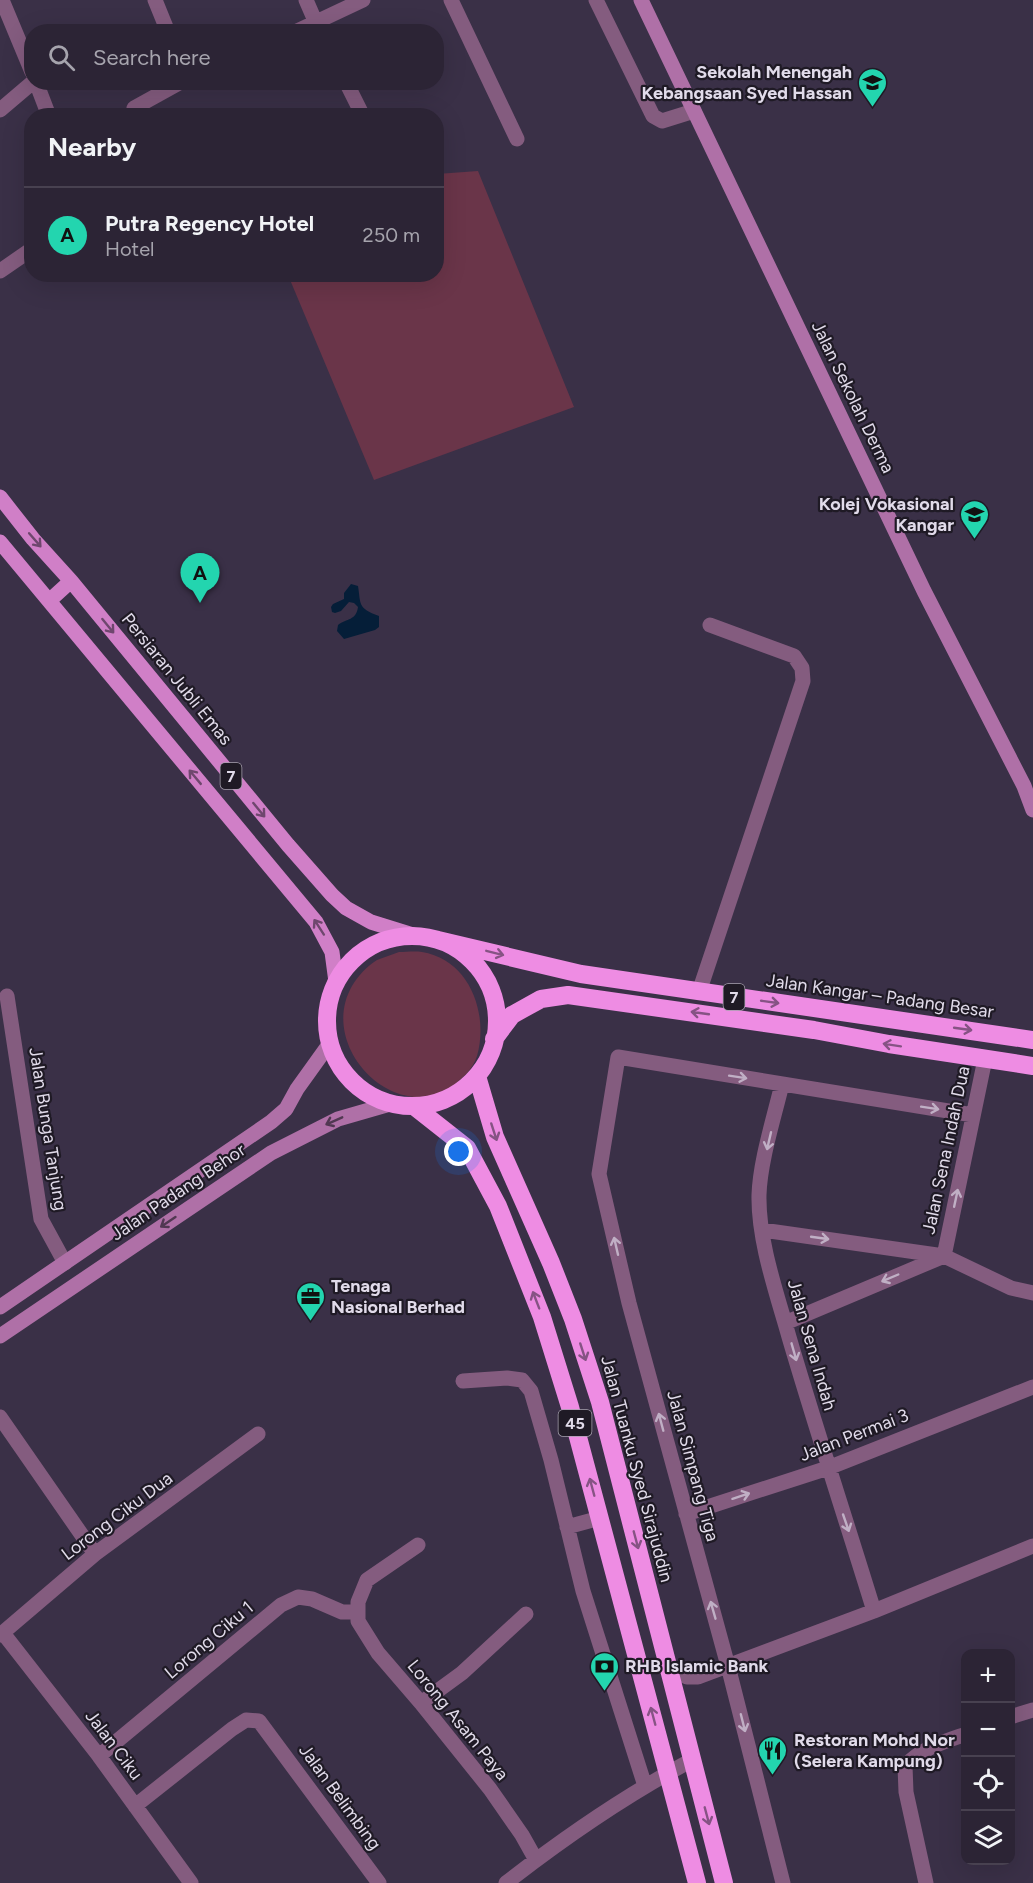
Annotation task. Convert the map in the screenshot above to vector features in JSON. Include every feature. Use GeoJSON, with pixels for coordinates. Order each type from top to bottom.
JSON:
{"type":"FeatureCollection","features":[{"type":"Feature","properties":{"kind":"highway","name":"7"},"geometry":{"type":"LineString","coordinates":[[400,936],[416,936],[438,939],[459,949],[475,964],[488,982],[496,1004],[497,1026],[491,1053],[477,1076],[465,1089],[433,1105],[415,1107],[390,1104],[376,1099],[352,1082],[342,1070],[330,1043],[327,1018],[328,1006],[336,982],[345,968],[369,947],[400,936]]}},
{"type":"Feature","properties":{"kind":"highway","name":"Jalan Kangar – Padang Besar"},"geometry":{"type":"LineString","coordinates":[[438,939],[581,974],[1033,1040]]}},
{"type":"Feature","properties":{"kind":"highway","name":"7"},"geometry":{"type":"LineString","coordinates":[[494,1039],[512,1016],[541,999],[568,995],[814,1030],[1033,1066]]}},
{"type":"Feature","properties":{"kind":"highway","name":"Jalan Tuanku Syed Sirajuddin"},"geometry":{"type":"LineString","coordinates":[[477,1076],[495,1137],[551,1263],[600,1402],[724,1883]]}},
{"type":"Feature","properties":{"kind":"highway","name":"45"},"geometry":{"type":"LineString","coordinates":[[415,1107],[467,1148],[498,1206],[542,1317],[570,1407],[697,1883]]}},
{"type":"Feature","properties":{"kind":"main road","name":"Persiaran Jubli Emas"},"geometry":{"type":"LineString","coordinates":[[0,497],[288,846],[332,895],[346,908],[371,922],[416,936]]}},
{"type":"Feature","properties":{"kind":"main road","name":"7"},"geometry":{"type":"LineString","coordinates":[[0,542],[316,922],[333,952],[336,982]]}},
{"type":"Feature","properties":{"kind":"main road"},"geometry":{"type":"LineString","coordinates":[[49,601],[71,581]]}},
{"type":"Feature","properties":{"kind":"street"},"geometry":{"type":"LineString","coordinates":[[2,0],[24,53]]}},
{"type":"Feature","properties":{"kind":"street"},"geometry":{"type":"LineString","coordinates":[[155,0],[165,24]]}},
{"type":"Feature","properties":{"kind":"street"},"geometry":{"type":"LineString","coordinates":[[306,0],[316,24]]}},
{"type":"Feature","properties":{"kind":"street"},"geometry":{"type":"LineString","coordinates":[[322,24],[363,0]]}},
{"type":"Feature","properties":{"kind":"street"},"geometry":{"type":"LineString","coordinates":[[451,0],[517,139]]}},
{"type":"Feature","properties":{"kind":"street"},"geometry":{"type":"LineString","coordinates":[[596,0],[653,116],[662,122],[694,111]]}},
{"type":"Feature","properties":{"kind":"street","name":"Jalan Sekolah Derma"},"geometry":{"type":"LineString","coordinates":[[641,0],[924,591],[1024,786],[1033,810]]}},
{"type":"Feature","properties":{"kind":"street"},"geometry":{"type":"LineString","coordinates":[[0,110],[24,90]]}},
{"type":"Feature","properties":{"kind":"street"},"geometry":{"type":"LineString","coordinates":[[38,90],[45,108]]}},
{"type":"Feature","properties":{"kind":"street"},"geometry":{"type":"LineString","coordinates":[[134,108],[167,90]]}},
{"type":"Feature","properties":{"kind":"street"},"geometry":{"type":"LineString","coordinates":[[350,90],[359,108]]}},
{"type":"Feature","properties":{"kind":"street"},"geometry":{"type":"LineString","coordinates":[[0,271],[24,254]]}},
{"type":"Feature","properties":{"kind":"street"},"geometry":{"type":"LineString","coordinates":[[699,992],[803,681],[802,668],[794,656],[710,626]]}},
{"type":"Feature","properties":{"kind":"street","name":"Jalan Bunga Tanjung"},"geometry":{"type":"LineString","coordinates":[[7,996],[41,1219],[65,1263]]}},
{"type":"Feature","properties":{"kind":"street","name":"Jalan Padang Behor"},"geometry":{"type":"LineString","coordinates":[[0,1308],[271,1122],[286,1108],[330,1043]]}},
{"type":"Feature","properties":{"kind":"street","name":"Jalan Simpang Tiga"},"geometry":{"type":"LineString","coordinates":[[782,1084],[618,1057],[599,1174],[629,1303],[728,1666],[783,1883]]}},
{"type":"Feature","properties":{"kind":"street","name":"Jalan Sena Indah Dua"},"geometry":{"type":"LineString","coordinates":[[785,1323],[944,1256],[985,1059]]}},
{"type":"Feature","properties":{"kind":"street"},"geometry":{"type":"LineString","coordinates":[[782,1084],[973,1115]]}},
{"type":"Feature","properties":{"kind":"street","name":"Jalan Sena Indah"},"geometry":{"type":"LineString","coordinates":[[782,1084],[759,1195],[762,1230],[785,1323],[873,1611]]}},
{"type":"Feature","properties":{"kind":"street","name":"Jalan Padang Behor"},"geometry":{"type":"LineString","coordinates":[[0,1336],[271,1153],[338,1119],[390,1104]]}},
{"type":"Feature","properties":{"kind":"street"},"geometry":{"type":"LineString","coordinates":[[762,1230],[944,1256],[1011,1288],[1033,1293]]}},
{"type":"Feature","properties":{"kind":"street"},"geometry":{"type":"LineString","coordinates":[[463,1381],[507,1378],[522,1380],[531,1391],[583,1591],[645,1786]]}},
{"type":"Feature","properties":{"kind":"street","name":"Jalan Permai 3"},"geometry":{"type":"LineString","coordinates":[[686,1514],[828,1467],[1033,1387]]}},
{"type":"Feature","properties":{"kind":"street"},"geometry":{"type":"LineString","coordinates":[[0,1417],[95,1554]]}},
{"type":"Feature","properties":{"kind":"street","name":"Lorong Ciku Dua"},"geometry":{"type":"LineString","coordinates":[[1,1634],[95,1554],[258,1434]]}},
{"type":"Feature","properties":{"kind":"street"},"geometry":{"type":"LineString","coordinates":[[567,1527],[600,1518]]}},
{"type":"Feature","properties":{"kind":"street"},"geometry":{"type":"LineString","coordinates":[[358,1607],[367,1580],[418,1545]]}},
{"type":"Feature","properties":{"kind":"street"},"geometry":{"type":"LineString","coordinates":[[669,1668],[687,1677],[698,1677],[873,1611],[1033,1546]]}},
{"type":"Feature","properties":{"kind":"street","name":"Lorong Ciku 1"},"geometry":{"type":"LineString","coordinates":[[99,1756],[281,1605],[298,1597],[312,1599],[342,1612],[358,1607]]}},
{"type":"Feature","properties":{"kind":"street","name":"Lorong Asam Paya"},"geometry":{"type":"LineString","coordinates":[[358,1607],[358,1621],[378,1653],[490,1789],[522,1835],[536,1860]]}},
{"type":"Feature","properties":{"kind":"street"},"geometry":{"type":"LineString","coordinates":[[421,1703],[462,1673],[526,1614]]}},
{"type":"Feature","properties":{"kind":"street","name":"Jalan Ciku"},"geometry":{"type":"LineString","coordinates":[[1,1634],[99,1756],[191,1883]]}},
{"type":"Feature","properties":{"kind":"street"},"geometry":{"type":"LineString","coordinates":[[1015,1716],[1033,1710]]}},
{"type":"Feature","properties":{"kind":"street","name":"Jalan Belimbing"},"geometry":{"type":"LineString","coordinates":[[135,1806],[246,1720],[259,1721],[379,1883]]}},
{"type":"Feature","properties":{"kind":"street"},"geometry":{"type":"LineString","coordinates":[[926,1883],[906,1792],[905,1766],[915,1755],[961,1736]]}},
{"type":"Feature","properties":{"kind":"street"},"geometry":{"type":"LineString","coordinates":[[506,1883],[598,1815],[692,1760]]}},
{"type":"Feature","properties":{"kind":"shaded area"},"geometry":{"type":"Polygon","coordinates":[[[478,171],[574,407],[374,480],[291,282],[444,282],[444,173],[478,171]]]}},
{"type":"Feature","properties":{"kind":"shaded area"},"geometry":{"type":"Polygon","coordinates":[[[399,952],[422,952],[439,957],[453,966],[464,977],[478,1007],[480,1040],[473,1065],[451,1087],[429,1096],[407,1096],[386,1088],[367,1074],[353,1055],[345,1033],[344,1009],[354,982],[373,962],[399,952]]]}},
{"type":"Feature","properties":{"kind":"water"},"geometry":{"type":"Polygon","coordinates":[[[351,584],[358,586],[363,608],[379,616],[379,627],[344,639],[337,631],[338,625],[353,617],[358,607],[349,602],[341,611],[335,613],[332,612],[331,607],[344,599],[344,593],[351,584]]]}},
{"type":"Feature","properties":{"kind":"place","name":"Sekolah Menengah Kebangsaan Syed Hassan"},"geometry":{"type":"Point","coordinates":[873,108]}},
{"type":"Feature","properties":{"kind":"place","name":"Kolej Vokasional Kangar"},"geometry":{"type":"Point","coordinates":[975,540]}},
{"type":"Feature","properties":{"kind":"place","name":"Putra Regency Hotel"},"geometry":{"type":"Point","coordinates":[200,603]}},
{"type":"Feature","properties":{"kind":"place","name":"Tenaga Nasional Berhad"},"geometry":{"type":"Point","coordinates":[310,1322]}},
{"type":"Feature","properties":{"kind":"place","name":"RHB Islamic Bank"},"geometry":{"type":"Point","coordinates":[604,1692]}},
{"type":"Feature","properties":{"kind":"place","name":"Restoran Mohd Nor (Selera Kampung)"},"geometry":{"type":"Point","coordinates":[773,1776]}}]}
